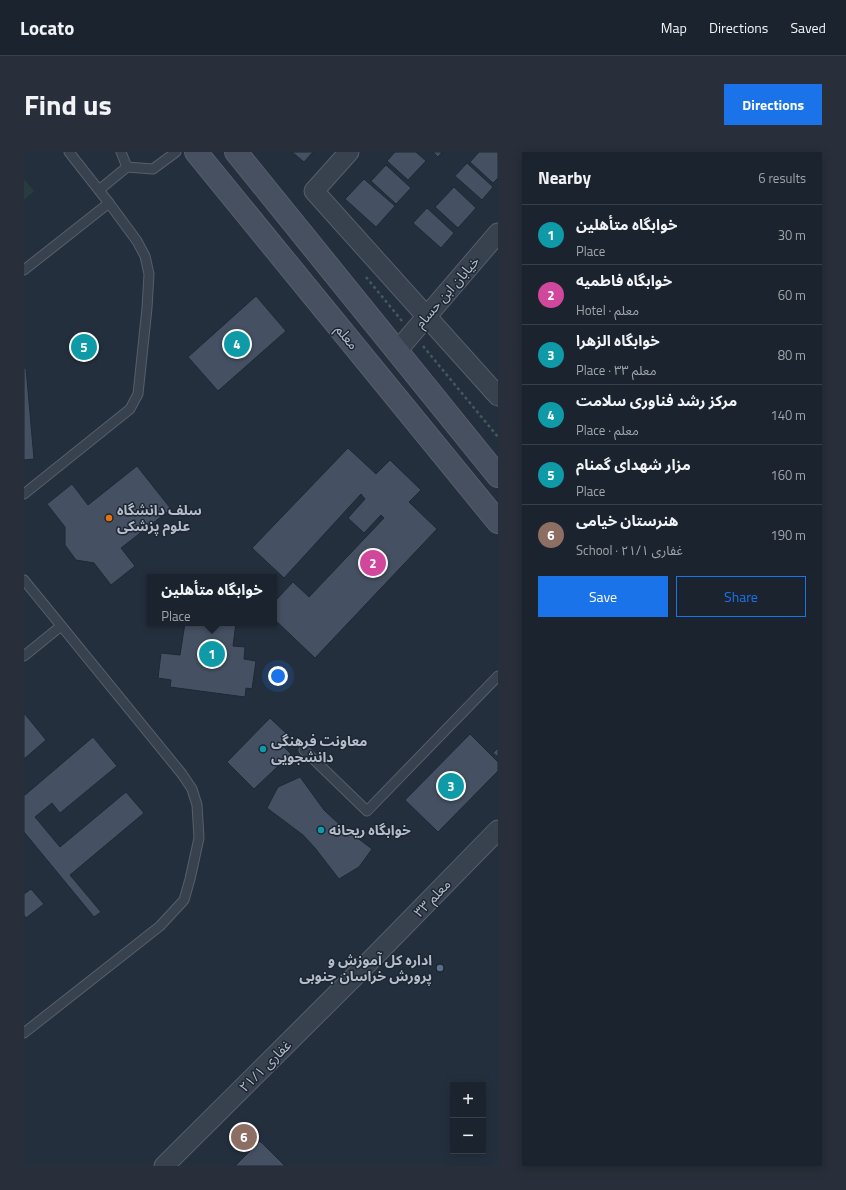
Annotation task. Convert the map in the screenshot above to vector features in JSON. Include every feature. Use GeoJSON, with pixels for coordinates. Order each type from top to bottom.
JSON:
{"type":"FeatureCollection","features":[{"type":"Feature","properties":{"kind":"main road","name":"معلم"},"geometry":{"type":"LineString","coordinates":[[196,152],[498,522]]}},
{"type":"Feature","properties":{"kind":"main road"},"geometry":{"type":"LineString","coordinates":[[236,152],[498,476]]}},
{"type":"Feature","properties":{"kind":"street"},"geometry":{"type":"LineString","coordinates":[[349,152],[314,191],[498,396]]}},
{"type":"Feature","properties":{"kind":"street","name":"خیابان ابن حسام"},"geometry":{"type":"LineString","coordinates":[[397,351],[498,233]]}},
{"type":"Feature","properties":{"kind":"street","name":"معلم ۳۳"},"geometry":{"type":"LineString","coordinates":[[365,966],[498,830]]}},
{"type":"Feature","properties":{"kind":"street","name":"غفاری ۲۱/۱"},"geometry":{"type":"LineString","coordinates":[[164,1166],[365,966]]}},
{"type":"Feature","properties":{"kind":"lane"},"geometry":{"type":"LineString","coordinates":[[24,494],[130,408],[138,394],[148,308],[149,274],[145,256],[137,241],[69,152]]}},
{"type":"Feature","properties":{"kind":"lane"},"geometry":{"type":"LineString","coordinates":[[120,152],[127,167]]}},
{"type":"Feature","properties":{"kind":"lane"},"geometry":{"type":"LineString","coordinates":[[127,167],[128,152]]}},
{"type":"Feature","properties":{"kind":"lane"},"geometry":{"type":"LineString","coordinates":[[99,190],[127,167],[153,169],[176,152]]}},
{"type":"Feature","properties":{"kind":"lane"},"geometry":{"type":"LineString","coordinates":[[24,270],[109,203]]}},
{"type":"Feature","properties":{"kind":"lane"},"geometry":{"type":"LineString","coordinates":[[24,580],[182,774],[192,789],[197,805],[199,838],[184,900],[160,926],[24,1033]]}},
{"type":"Feature","properties":{"kind":"lane"},"geometry":{"type":"LineString","coordinates":[[24,656],[61,626]]}},
{"type":"Feature","properties":{"kind":"lane"},"geometry":{"type":"LineString","coordinates":[[304,750],[367,811],[498,676]]}},
{"type":"Feature","properties":{"kind":"path"},"geometry":{"type":"LineString","coordinates":[[363,274],[498,437]]}},
{"type":"Feature","properties":{"kind":"green space"},"geometry":{"type":"Polygon","coordinates":[[[24,179],[34,191],[24,200],[24,179]]]}},
{"type":"Feature","properties":{"kind":"building"},"geometry":{"type":"Polygon","coordinates":[[[292,152],[313,152],[304,162],[292,152]]]}},
{"type":"Feature","properties":{"kind":"building"},"geometry":{"type":"Polygon","coordinates":[[[395,152],[416,152],[426,161],[408,180],[387,161],[395,152]]]}},
{"type":"Feature","properties":{"kind":"building"},"geometry":{"type":"Polygon","coordinates":[[[433,152],[442,152],[438,157],[433,152]]]}},
{"type":"Feature","properties":{"kind":"building"},"geometry":{"type":"Polygon","coordinates":[[[479,152],[498,152],[498,178],[493,183],[470,162],[479,152]]]}},
{"type":"Feature","properties":{"kind":"building"},"geometry":{"type":"Polygon","coordinates":[[[467,163],[493,187],[482,200],[455,176],[467,163]]]}},
{"type":"Feature","properties":{"kind":"building"},"geometry":{"type":"Polygon","coordinates":[[[386,165],[411,188],[396,204],[371,181],[386,165]]]}},
{"type":"Feature","properties":{"kind":"building"},"geometry":{"type":"Polygon","coordinates":[[[364,179],[395,206],[376,227],[345,199],[364,179]]]}},
{"type":"Feature","properties":{"kind":"building"},"geometry":{"type":"Polygon","coordinates":[[[454,187],[476,208],[458,228],[435,207],[454,187]]]}},
{"type":"Feature","properties":{"kind":"building"},"geometry":{"type":"Polygon","coordinates":[[[427,208],[454,233],[441,248],[413,223],[427,208]]]}},
{"type":"Feature","properties":{"kind":"building"},"geometry":{"type":"Polygon","coordinates":[[[256,296],[286,331],[218,391],[188,357],[256,296]]]}},
{"type":"Feature","properties":{"kind":"building"},"geometry":{"type":"Polygon","coordinates":[[[24,368],[26,368],[34,459],[24,460],[24,368]]]}},
{"type":"Feature","properties":{"kind":"building"},"geometry":{"type":"Polygon","coordinates":[[[348,448],[376,474],[390,460],[421,490],[409,502],[437,529],[315,658],[277,622],[277,599],[293,582],[309,597],[384,518],[381,515],[364,533],[348,518],[365,499],[361,494],[284,578],[252,548],[348,448]]]}},
{"type":"Feature","properties":{"kind":"building","name":"سلف دانشگاه علوم پزشکی"},"geometry":{"type":"Polygon","coordinates":[[[137,466],[171,509],[121,548],[135,566],[111,585],[94,563],[76,560],[65,545],[65,527],[47,504],[72,484],[88,505],[137,466]]]}},
{"type":"Feature","properties":{"kind":"building"},"geometry":{"type":"Polygon","coordinates":[[[185,626],[236,626],[233,646],[245,647],[244,659],[256,661],[252,689],[246,688],[245,697],[170,687],[171,680],[158,678],[161,653],[180,655],[185,626]]]}},
{"type":"Feature","properties":{"kind":"building"},"geometry":{"type":"Polygon","coordinates":[[[24,713],[46,740],[24,759],[24,713]]]}},
{"type":"Feature","properties":{"kind":"building","name":"معاونت فرهنگی دانشجویی"},"geometry":{"type":"Polygon","coordinates":[[[270,718],[289,736],[281,744],[291,754],[254,789],[227,762],[270,718]]]}},
{"type":"Feature","properties":{"kind":"building"},"geometry":{"type":"Polygon","coordinates":[[[470,734],[498,762],[498,771],[438,832],[405,800],[470,734]]]}},
{"type":"Feature","properties":{"kind":"building"},"geometry":{"type":"Polygon","coordinates":[[[93,737],[117,766],[60,813],[52,803],[35,817],[60,847],[126,792],[144,813],[70,875],[101,912],[94,917],[24,832],[24,794],[25,795],[93,737]]]}},
{"type":"Feature","properties":{"kind":"building"},"geometry":{"type":"Polygon","coordinates":[[[498,748],[498,757],[493,753],[498,748]]]}},
{"type":"Feature","properties":{"kind":"building","name":"خوابگاه ریحانه"},"geometry":{"type":"Polygon","coordinates":[[[300,777],[324,810],[339,824],[372,849],[359,867],[339,879],[303,835],[267,808],[278,787],[300,777]]]}},
{"type":"Feature","properties":{"kind":"building"},"geometry":{"type":"Polygon","coordinates":[[[31,889],[44,904],[26,918],[24,915],[24,894],[31,889]]]}},
{"type":"Feature","properties":{"kind":"building"},"geometry":{"type":"Polygon","coordinates":[[[260,1141],[285,1166],[235,1166],[260,1141]]]}},
{"type":"Feature","properties":{"kind":"place","name":"مرکز رشد فناوری سلامت"},"geometry":{"type":"Point","coordinates":[237,344]}},
{"type":"Feature","properties":{"kind":"place","name":"مزار شهدای گمنام"},"geometry":{"type":"Point","coordinates":[84,347]}},
{"type":"Feature","properties":{"kind":"place","name":"سلف دانشگاه علوم پزشکی"},"geometry":{"type":"Point","coordinates":[109,518]}},
{"type":"Feature","properties":{"kind":"place","name":"خوابگاه فاطمیه"},"geometry":{"type":"Point","coordinates":[373,563]}},
{"type":"Feature","properties":{"kind":"place","name":"خوابگاه متأهلین"},"geometry":{"type":"Point","coordinates":[212,654]}},
{"type":"Feature","properties":{"kind":"place","name":"معاونت فرهنگی دانشجویی"},"geometry":{"type":"Point","coordinates":[263,749]}},
{"type":"Feature","properties":{"kind":"place","name":"خوابگاه الزهرا"},"geometry":{"type":"Point","coordinates":[451,786]}},
{"type":"Feature","properties":{"kind":"place","name":"خوابگاه ریحانه"},"geometry":{"type":"Point","coordinates":[321,830]}},
{"type":"Feature","properties":{"kind":"place","name":"اداره کل آموزش و پرورش خراسان جنوبی"},"geometry":{"type":"Point","coordinates":[440,968]}},
{"type":"Feature","properties":{"kind":"place","name":"هنرستان خیامی"},"geometry":{"type":"Point","coordinates":[244,1137]}}]}
